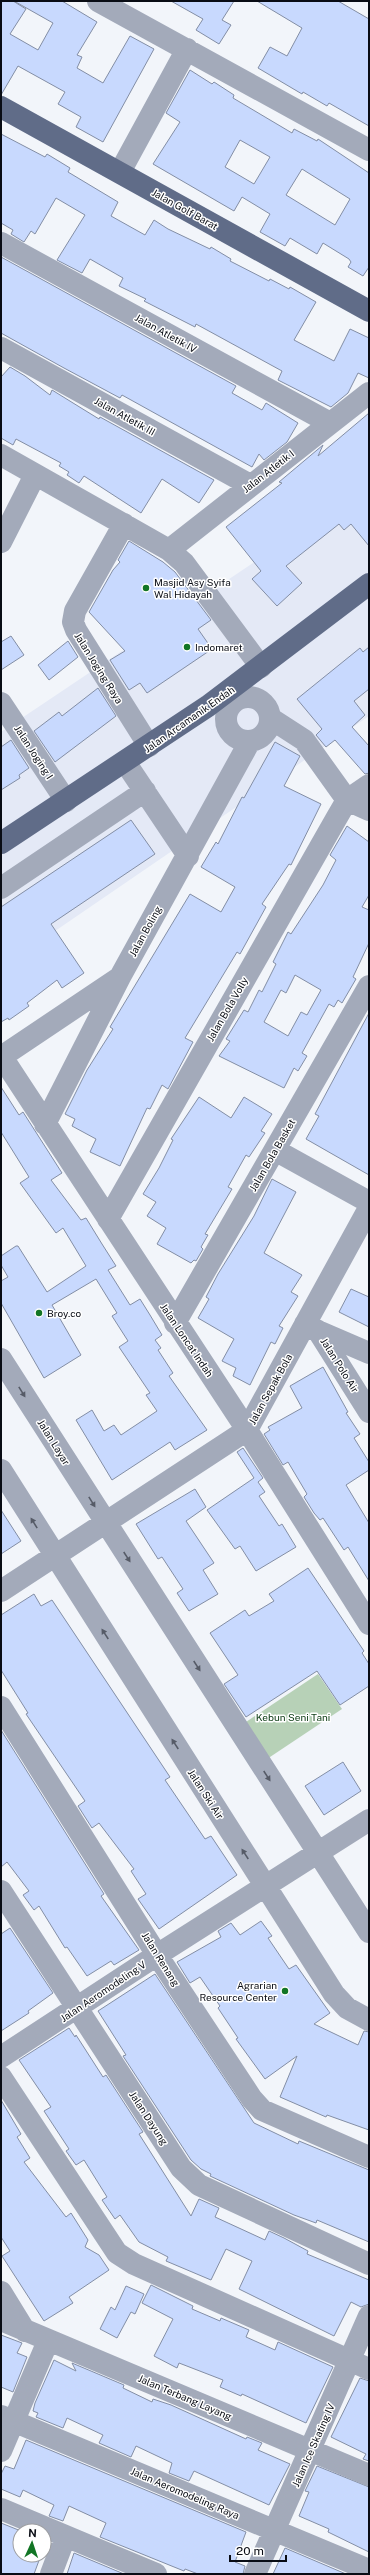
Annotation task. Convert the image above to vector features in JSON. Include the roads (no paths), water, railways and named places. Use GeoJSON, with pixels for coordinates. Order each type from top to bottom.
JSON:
{"type":"FeatureCollection","features":[{"type":"Feature","properties":{"kind":"main road","name":"Jalan Golf Barat"},"geometry":{"type":"LineString","coordinates":[[1,107],[369,311]]}},
{"type":"Feature","properties":{"kind":"main road","name":"Jalan Arcamanik Endah"},"geometry":{"type":"LineString","coordinates":[[1,843],[66,802],[208,706],[369,584]]}},
{"type":"Feature","properties":{"kind":"street"},"geometry":{"type":"LineString","coordinates":[[98,1],[369,150]]}},
{"type":"Feature","properties":{"kind":"street"},"geometry":{"type":"LineString","coordinates":[[120,172],[187,49]]}},
{"type":"Feature","properties":{"kind":"street","name":"Jalan Atletik IV"},"geometry":{"type":"LineString","coordinates":[[1,242],[330,422]]}},
{"type":"Feature","properties":{"kind":"street","name":"Jalan Atletik III"},"geometry":{"type":"LineString","coordinates":[[1,348],[250,485]]}},
{"type":"Feature","properties":{"kind":"street","name":"Jalan Atletik I"},"geometry":{"type":"LineString","coordinates":[[169,550],[330,422],[369,393]]}},
{"type":"Feature","properties":{"kind":"street"},"geometry":{"type":"LineString","coordinates":[[1,455],[35,476],[169,550],[184,563],[254,672],[266,711],[264,734],[250,741],[234,736],[228,728],[226,720],[228,712],[239,699],[247,697],[266,711],[304,740],[344,795],[369,810]]}},
{"type":"Feature","properties":{"kind":"street"},"geometry":{"type":"LineString","coordinates":[[1,542],[35,476]]}},
{"type":"Feature","properties":{"kind":"street","name":"Jalan Joging Raya"},"geometry":{"type":"LineString","coordinates":[[124,524],[75,611],[73,622],[76,630],[149,746]]}},
{"type":"Feature","properties":{"kind":"street","name":"Jalan Joging I"},"geometry":{"type":"LineString","coordinates":[[1,703],[66,802]]}},
{"type":"Feature","properties":{"kind":"street"},"geometry":{"type":"LineString","coordinates":[[208,706],[226,720]]}},
{"type":"Feature","properties":{"kind":"street","name":"Jalan Boling"},"geometry":{"type":"LineString","coordinates":[[45,1124],[120,977],[250,741]]}},
{"type":"Feature","properties":{"kind":"street"},"geometry":{"type":"LineString","coordinates":[[125,762],[188,856]]}},
{"type":"Feature","properties":{"kind":"street"},"geometry":{"type":"LineString","coordinates":[[344,795],[369,785]]}},
{"type":"Feature","properties":{"kind":"street"},"geometry":{"type":"LineString","coordinates":[[1,888],[145,791]]}},
{"type":"Feature","properties":{"kind":"street","name":"Jalan Bola Volly"},"geometry":{"type":"LineString","coordinates":[[108,1219],[344,795]]}},
{"type":"Feature","properties":{"kind":"street"},"geometry":{"type":"LineString","coordinates":[[1,1057],[120,977]]}},
{"type":"Feature","properties":{"kind":"street","name":"Jalan Bola Basket"},"geometry":{"type":"LineString","coordinates":[[175,1324],[369,986]]}},
{"type":"Feature","properties":{"kind":"street","name":"Jalan Loncat Indah"},"geometry":{"type":"LineString","coordinates":[[1,1057],[175,1324],[247,1430],[369,1624]]}},
{"type":"Feature","properties":{"kind":"street"},"geometry":{"type":"LineString","coordinates":[[275,1150],[369,1202]]}},
{"type":"Feature","properties":{"kind":"street","name":"Jalan Sepak Bola"},"geometry":{"type":"LineString","coordinates":[[1,1591],[106,1524],[247,1430],[312,1328],[369,1208]]}},
{"type":"Feature","properties":{"kind":"street"},"geometry":{"type":"LineString","coordinates":[[312,1328],[369,1353]]}},
{"type":"Feature","properties":{"kind":"street","name":"Jalan Polo Air"},"geometry":{"type":"LineString","coordinates":[[312,1328],[369,1412]]}},
{"type":"Feature","properties":{"kind":"street","name":"Jalan Layar"},"geometry":{"type":"LineString","coordinates":[[1,1359],[106,1524]]}},
{"type":"Feature","properties":{"kind":"street"},"geometry":{"type":"LineString","coordinates":[[1,1470],[55,1556]]}},
{"type":"Feature","properties":{"kind":"street"},"geometry":{"type":"LineString","coordinates":[[106,1524],[317,1854],[369,1932]]}},
{"type":"Feature","properties":{"kind":"street","name":"Jalan Ski Air"},"geometry":{"type":"LineString","coordinates":[[55,1556],[334,1994],[347,2008],[369,2020]]}},
{"type":"Feature","properties":{"kind":"street","name":"Jalan Renang"},"geometry":{"type":"LineString","coordinates":[[1,1707],[157,1954],[252,2099],[262,2110],[369,2157]]}},
{"type":"Feature","properties":{"kind":"street","name":"Jalan Aeromodeling V"},"geometry":{"type":"LineString","coordinates":[[1,2058],[157,1954],[266,1887],[369,1820]]}},
{"type":"Feature","properties":{"kind":"street","name":"Jalan Dayung"},"geometry":{"type":"LineString","coordinates":[[1,1891],[182,2168],[199,2186],[369,2264]]}},
{"type":"Feature","properties":{"kind":"street"},"geometry":{"type":"LineString","coordinates":[[1,2077],[117,2253],[134,2264],[359,2365]]}},
{"type":"Feature","properties":{"kind":"street"},"geometry":{"type":"LineString","coordinates":[[1,2292],[25,2330]]}},
{"type":"Feature","properties":{"kind":"street","name":"Jalan Ice Skating IV"},"geometry":{"type":"LineString","coordinates":[[256,2574],[311,2449],[359,2365],[369,2316]]}},
{"type":"Feature","properties":{"kind":"street","name":"Jalan Terbang Layang"},"geometry":{"type":"LineString","coordinates":[[1,2320],[48,2341],[311,2449],[369,2475]]}},
{"type":"Feature","properties":{"kind":"street"},"geometry":{"type":"LineString","coordinates":[[1,2451],[7,2418],[48,2341]]}},
{"type":"Feature","properties":{"kind":"street","name":"Jalan Aeromodeling Raya"},"geometry":{"type":"LineString","coordinates":[[7,2418],[275,2530],[361,2570]]}},
{"type":"Feature","properties":{"kind":"street"},"geometry":{"type":"LineString","coordinates":[[1,2509],[154,2574]]}},
{"type":"Feature","properties":{"kind":"street"},"geometry":{"type":"LineString","coordinates":[[51,2574],[65,2537]]}},
{"type":"Feature","properties":{"kind":"place","name":"Masjid Asy Syifa Wal Hidayah"},"geometry":{"type":"Point","coordinates":[146,588]}},
{"type":"Feature","properties":{"kind":"place","name":"Indomaret"},"geometry":{"type":"Point","coordinates":[187,647]}},
{"type":"Feature","properties":{"kind":"place","name":"Broy.co"},"geometry":{"type":"Point","coordinates":[39,1313]}},
{"type":"Feature","properties":{"kind":"place","name":"Agrarian Resource Center"},"geometry":{"type":"Point","coordinates":[285,1991]}},
{"type":"Feature","properties":{"kind":"park label","name":"Kebun Seni Tani"},"geometry":{"type":"Point","coordinates":[293,1717]}}]}
